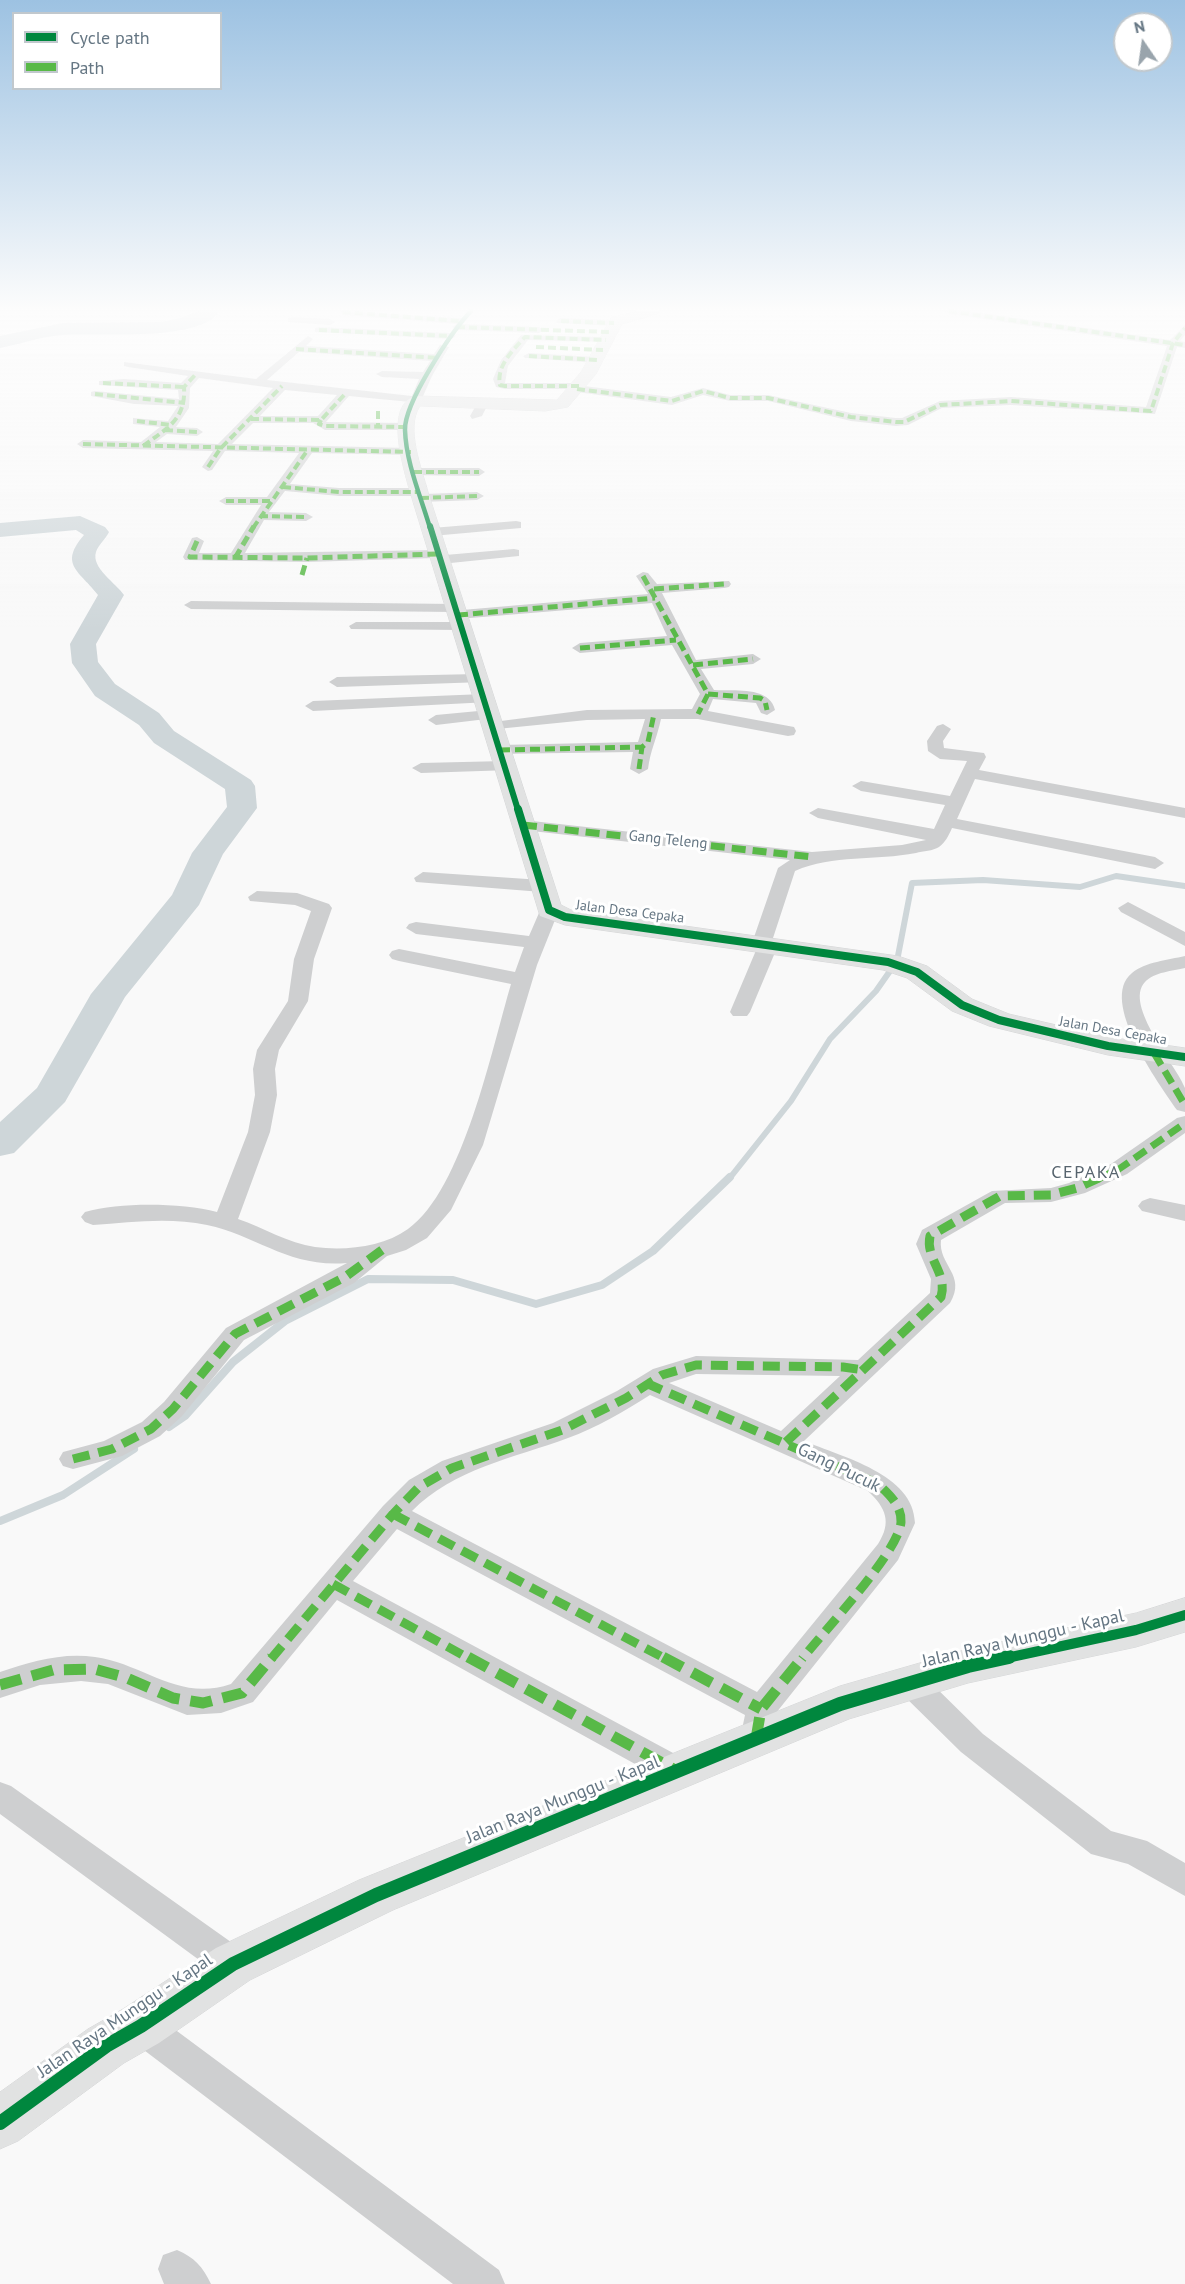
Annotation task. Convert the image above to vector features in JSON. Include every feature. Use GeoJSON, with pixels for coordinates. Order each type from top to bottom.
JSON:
{"type":"FeatureCollection","features":[{"type":"Feature","properties":{"kind":"street"},"geometry":{"type":"LineString","coordinates":[[143,446],[168,427],[175,418]]}},
{"type":"Feature","properties":{"kind":"street"},"geometry":{"type":"LineString","coordinates":[[323,418],[320,426],[405,427]]}},
{"type":"Feature","properties":{"kind":"street"},"geometry":{"type":"LineString","coordinates":[[378,418],[378,427]]}},
{"type":"Feature","properties":{"kind":"street"},"geometry":{"type":"LineString","coordinates":[[73,1459],[112,1449],[150,1429],[173,1409],[236,1334],[345,1277],[382,1250],[417,1235],[440,1210],[457,1178],[485,1107],[523,980],[549,910],[426,510],[405,427],[407,418]]}},
{"type":"Feature","properties":{"kind":"street"},"geometry":{"type":"LineString","coordinates":[[856,418],[896,422],[904,422],[913,418]]}},
{"type":"Feature","properties":{"kind":"street"},"geometry":{"type":"LineString","coordinates":[[208,467],[220,449],[251,419],[321,420]]}},
{"type":"Feature","properties":{"kind":"street"},"geometry":{"type":"LineString","coordinates":[[137,421],[197,432]]}},
{"type":"Feature","properties":{"kind":"street"},"geometry":{"type":"LineString","coordinates":[[82,444],[307,451],[514,553]]}},
{"type":"Feature","properties":{"kind":"street"},"geometry":{"type":"LineString","coordinates":[[236,558],[260,516],[307,451]]}},
{"type":"Feature","properties":{"kind":"street"},"geometry":{"type":"LineString","coordinates":[[426,510],[479,472]]}},
{"type":"Feature","properties":{"kind":"street"},"geometry":{"type":"LineString","coordinates":[[283,487],[339,492],[516,525]]}},
{"type":"Feature","properties":{"kind":"street"},"geometry":{"type":"LineString","coordinates":[[197,542],[190,557],[307,558],[426,510],[477,496]]}},
{"type":"Feature","properties":{"kind":"street"},"geometry":{"type":"LineString","coordinates":[[226,501],[272,501]]}},
{"type":"Feature","properties":{"kind":"street"},"geometry":{"type":"LineString","coordinates":[[426,510],[479,517]]}},
{"type":"Feature","properties":{"kind":"street"},"geometry":{"type":"LineString","coordinates":[[260,516],[306,517]]}},
{"type":"Feature","properties":{"kind":"street"},"geometry":{"type":"LineString","coordinates":[[302,574],[307,558]]}},
{"type":"Feature","properties":{"kind":"street"},"geometry":{"type":"LineString","coordinates":[[643,576],[654,593],[676,640],[693,665],[708,694]]}},
{"type":"Feature","properties":{"kind":"street"},"geometry":{"type":"LineString","coordinates":[[356,626],[724,584]]}},
{"type":"Feature","properties":{"kind":"street"},"geometry":{"type":"LineString","coordinates":[[191,605],[458,616]]}},
{"type":"Feature","properties":{"kind":"street"},"geometry":{"type":"LineString","coordinates":[[580,648],[676,640]]}},
{"type":"Feature","properties":{"kind":"street"},"geometry":{"type":"LineString","coordinates":[[693,665],[753,659]]}},
{"type":"Feature","properties":{"kind":"street"},"geometry":{"type":"LineString","coordinates":[[337,682],[486,705],[587,715],[698,714],[788,731]]}},
{"type":"Feature","properties":{"kind":"street"},"geometry":{"type":"LineString","coordinates":[[708,694],[760,698],[765,701],[767,710]]}},
{"type":"Feature","properties":{"kind":"street"},"geometry":{"type":"LineString","coordinates":[[698,714],[708,694]]}},
{"type":"Feature","properties":{"kind":"street"},"geometry":{"type":"LineString","coordinates":[[313,706],[486,705]]}},
{"type":"Feature","properties":{"kind":"street"},"geometry":{"type":"LineString","coordinates":[[436,720],[486,705]]}},
{"type":"Feature","properties":{"kind":"street"},"geometry":{"type":"LineString","coordinates":[[639,769],[642,747],[648,741],[654,714]]}},
{"type":"Feature","properties":{"kind":"street"},"geometry":{"type":"LineString","coordinates":[[740,1012],[766,943],[787,868],[812,857],[918,848],[932,844],[943,829],[978,757],[946,755],[936,751],[935,741],[943,729]]}},
{"type":"Feature","properties":{"kind":"street"},"geometry":{"type":"LineString","coordinates":[[421,768],[502,758],[642,747]]}},
{"type":"Feature","properties":{"kind":"street"},"geometry":{"type":"LineString","coordinates":[[969,773],[1185,813]]}},
{"type":"Feature","properties":{"kind":"street"},"geometry":{"type":"LineString","coordinates":[[861,786],[956,802]]}},
{"type":"Feature","properties":{"kind":"street"},"geometry":{"type":"LineString","coordinates":[[818,813],[943,829],[1155,863]]}},
{"type":"Feature","properties":{"kind":"street","name":"Gang Teleng"},"geometry":{"type":"LineString","coordinates":[[523,825],[812,857]]}},
{"type":"Feature","properties":{"kind":"street"},"geometry":{"type":"LineString","coordinates":[[423,878],[542,886]]}},
{"type":"Feature","properties":{"kind":"street"},"geometry":{"type":"LineString","coordinates":[[225,1222],[260,1132],[266,1095],[264,1069],[268,1050],[298,1001],[304,959],[322,908],[297,899],[257,897]]}},
{"type":"Feature","properties":{"kind":"street"},"geometry":{"type":"LineString","coordinates":[[1128,908],[1185,940]]}},
{"type":"Feature","properties":{"kind":"street","name":"Jalan Desa Cepaka"},"geometry":{"type":"LineString","coordinates":[[549,910],[565,917],[766,943],[888,962],[917,972],[962,1005],[1016,1025],[1108,1046],[1185,1057]]}},
{"type":"Feature","properties":{"kind":"street"},"geometry":{"type":"LineString","coordinates":[[417,928],[536,943]]}},
{"type":"Feature","properties":{"kind":"street"},"geometry":{"type":"LineString","coordinates":[[399,955],[523,980]]}},
{"type":"Feature","properties":{"kind":"street"},"geometry":{"type":"LineString","coordinates":[[1185,962],[1146,973],[1132,983],[1130,997],[1135,1019],[1185,1105]]}},
{"type":"Feature","properties":{"kind":"street"},"geometry":{"type":"LineString","coordinates":[[786,1442],[941,1297],[945,1288],[942,1272],[930,1252],[928,1242],[930,1236],[999,1196],[1051,1195],[1077,1188],[1119,1169],[1185,1123]]}},
{"type":"Feature","properties":{"kind":"street"},"geometry":{"type":"LineString","coordinates":[[1150,1206],[1185,1213]]}},
{"type":"Feature","properties":{"kind":"street"},"geometry":{"type":"LineString","coordinates":[[93,1217],[191,1216],[225,1222],[296,1252],[348,1255],[382,1250]]}},
{"type":"Feature","properties":{"kind":"street"},"geometry":{"type":"LineString","coordinates":[[0,1685],[53,1670],[107,1671],[194,1705],[223,1701],[242,1693],[393,1514],[419,1487],[452,1468],[562,1430],[626,1398],[646,1383],[662,1375],[696,1365],[843,1367],[864,1370]]}},
{"type":"Feature","properties":{"kind":"street","name":"Gang Pucuk"},"geometry":{"type":"LineString","coordinates":[[646,1383],[878,1484],[894,1498],[902,1514],[900,1534],[758,1724]]}},
{"type":"Feature","properties":{"kind":"street"},"geometry":{"type":"LineString","coordinates":[[393,1514],[758,1724]]}},
{"type":"Feature","properties":{"kind":"street"},"geometry":{"type":"LineString","coordinates":[[333,1584],[677,1771]]}},
{"type":"Feature","properties":{"kind":"street","name":"Jalan Raya Munggu - Kapal"},"geometry":{"type":"LineString","coordinates":[[0,2123],[106,2046],[141,2026],[233,1964],[376,1895],[677,1771],[758,1724],[840,1704],[968,1666],[1136,1630],[1185,1615]]}},
{"type":"Feature","properties":{"kind":"street"},"geometry":{"type":"LineString","coordinates":[[911,1683],[972,1743],[1102,1844],[1135,1851],[1185,1881]]}},
{"type":"Feature","properties":{"kind":"street"},"geometry":{"type":"LineString","coordinates":[[0,1796],[233,1964]]}},
{"type":"Feature","properties":{"kind":"street"},"geometry":{"type":"LineString","coordinates":[[141,2026],[485,2284]]}},
{"type":"Feature","properties":{"kind":"waterway"},"geometry":{"type":"LineString","coordinates":[[0,530],[80,523],[97,532],[85,549],[83,559],[88,571],[108,589],[111,595],[83,644],[85,663],[105,690],[149,719],[164,737],[240,786],[242,808],[208,853],[187,898],[109,994],[52,1094],[0,1144]]}},
{"type":"Feature","properties":{"kind":"waterway"},"geometry":{"type":"LineString","coordinates":[[729,1179],[791,1101],[830,1039],[876,991],[897,961],[912,883],[983,880],[1080,887],[1116,876],[1185,886]]}},
{"type":"Feature","properties":{"kind":"waterway"},"geometry":{"type":"LineString","coordinates":[[169,1427],[185,1416],[233,1362],[285,1321],[368,1279],[453,1280],[536,1304],[602,1285],[653,1251],[730,1177]]}},
{"type":"Feature","properties":{"kind":"waterway"},"geometry":{"type":"LineString","coordinates":[[0,1521],[63,1495],[134,1449]]}},
{"type":"Feature","properties":{"kind":"marked path"},"geometry":{"type":"LineString","coordinates":[[143,446],[178,418]]}},
{"type":"Feature","properties":{"kind":"marked path"},"geometry":{"type":"LineString","coordinates":[[208,467],[220,449],[251,418]]}},
{"type":"Feature","properties":{"kind":"marked path"},"geometry":{"type":"LineString","coordinates":[[251,419],[321,420],[323,418]]}},
{"type":"Feature","properties":{"kind":"marked path"},"geometry":{"type":"LineString","coordinates":[[378,418],[378,427]]}},
{"type":"Feature","properties":{"kind":"marked path"},"geometry":{"type":"LineString","coordinates":[[856,418],[896,422],[904,422],[913,418]]}},
{"type":"Feature","properties":{"kind":"marked path"},"geometry":{"type":"LineString","coordinates":[[321,420],[319,424],[325,426],[405,427]]}},
{"type":"Feature","properties":{"kind":"marked path"},"geometry":{"type":"LineString","coordinates":[[137,421],[171,425]]}},
{"type":"Feature","properties":{"kind":"marked path"},"geometry":{"type":"LineString","coordinates":[[165,430],[197,432]]}},
{"type":"Feature","properties":{"kind":"marked path"},"geometry":{"type":"LineString","coordinates":[[83,444],[411,452]]}},
{"type":"Feature","properties":{"kind":"marked path"},"geometry":{"type":"LineString","coordinates":[[235,558],[260,516],[307,451]]}},
{"type":"Feature","properties":{"kind":"marked path"},"geometry":{"type":"LineString","coordinates":[[414,472],[479,472]]}},
{"type":"Feature","properties":{"kind":"marked path"},"geometry":{"type":"LineString","coordinates":[[283,487],[339,492],[419,492]]}},
{"type":"Feature","properties":{"kind":"marked path"},"geometry":{"type":"LineString","coordinates":[[421,498],[477,496]]}},
{"type":"Feature","properties":{"kind":"marked path"},"geometry":{"type":"LineString","coordinates":[[226,501],[272,501]]}},
{"type":"Feature","properties":{"kind":"marked path"},"geometry":{"type":"LineString","coordinates":[[260,516],[306,517]]}},
{"type":"Feature","properties":{"kind":"marked path"},"geometry":{"type":"LineString","coordinates":[[197,541],[190,557],[307,558],[439,554]]}},
{"type":"Feature","properties":{"kind":"marked path"},"geometry":{"type":"LineString","coordinates":[[302,575],[307,558]]}},
{"type":"Feature","properties":{"kind":"marked path"},"geometry":{"type":"LineString","coordinates":[[643,576],[652,588],[671,630],[708,694],[698,714]]}},
{"type":"Feature","properties":{"kind":"marked path"},"geometry":{"type":"LineString","coordinates":[[654,589],[724,584]]}},
{"type":"Feature","properties":{"kind":"marked path"},"geometry":{"type":"LineString","coordinates":[[458,615],[655,598]]}},
{"type":"Feature","properties":{"kind":"marked path"},"geometry":{"type":"LineString","coordinates":[[580,648],[676,640]]}},
{"type":"Feature","properties":{"kind":"marked path"},"geometry":{"type":"LineString","coordinates":[[693,665],[753,659]]}},
{"type":"Feature","properties":{"kind":"marked path"},"geometry":{"type":"LineString","coordinates":[[708,694],[760,698],[765,701],[767,710]]}},
{"type":"Feature","properties":{"kind":"marked path"},"geometry":{"type":"LineString","coordinates":[[500,750],[642,747],[648,742],[654,714]]}},
{"type":"Feature","properties":{"kind":"marked path"},"geometry":{"type":"LineString","coordinates":[[639,769],[642,747]]}},
{"type":"Feature","properties":{"kind":"marked path"},"geometry":{"type":"LineString","coordinates":[[523,825],[812,857]]}},
{"type":"Feature","properties":{"kind":"marked path"},"geometry":{"type":"LineString","coordinates":[[1154,1053],[1185,1105]]}},
{"type":"Feature","properties":{"kind":"marked path"},"geometry":{"type":"LineString","coordinates":[[786,1442],[941,1297],[944,1288],[943,1279],[930,1251],[928,1244],[930,1236],[1000,1196],[1051,1195],[1077,1188],[1119,1169],[1185,1123]]}},
{"type":"Feature","properties":{"kind":"marked path"},"geometry":{"type":"LineString","coordinates":[[73,1459],[112,1449],[151,1429],[173,1409],[235,1334],[345,1277],[382,1250]]}},
{"type":"Feature","properties":{"kind":"marked path"},"geometry":{"type":"LineString","coordinates":[[0,1685],[53,1670],[81,1668],[108,1672],[127,1678],[187,1702],[203,1703],[242,1693],[393,1514],[419,1487],[452,1468],[562,1430],[626,1398],[662,1375],[696,1365],[843,1367],[864,1370]]}},
{"type":"Feature","properties":{"kind":"marked path"},"geometry":{"type":"LineString","coordinates":[[646,1383],[878,1484],[894,1500],[901,1515],[899,1532],[888,1552],[761,1709],[756,1739]]}},
{"type":"Feature","properties":{"kind":"marked path"},"geometry":{"type":"LineString","coordinates":[[393,1514],[761,1709]]}},
{"type":"Feature","properties":{"kind":"marked path"},"geometry":{"type":"LineString","coordinates":[[333,1584],[677,1771]]}},
{"type":"Feature","properties":{"kind":"cycle path"},"geometry":{"type":"LineString","coordinates":[[407,418],[406,438],[419,492],[549,910],[565,917],[888,962],[917,972],[962,1005],[999,1020],[1108,1046],[1185,1057]]}},
{"type":"Feature","properties":{"kind":"cycle path"},"geometry":{"type":"LineString","coordinates":[[0,2123],[106,2046],[141,2026],[233,1964],[376,1895],[840,1704],[968,1666],[1136,1630],[1185,1615]]}},
{"type":"Feature","properties":{"kind":"district","name":"CEPAKA"},"geometry":{"type":"Point","coordinates":[1086,1173]}}]}
